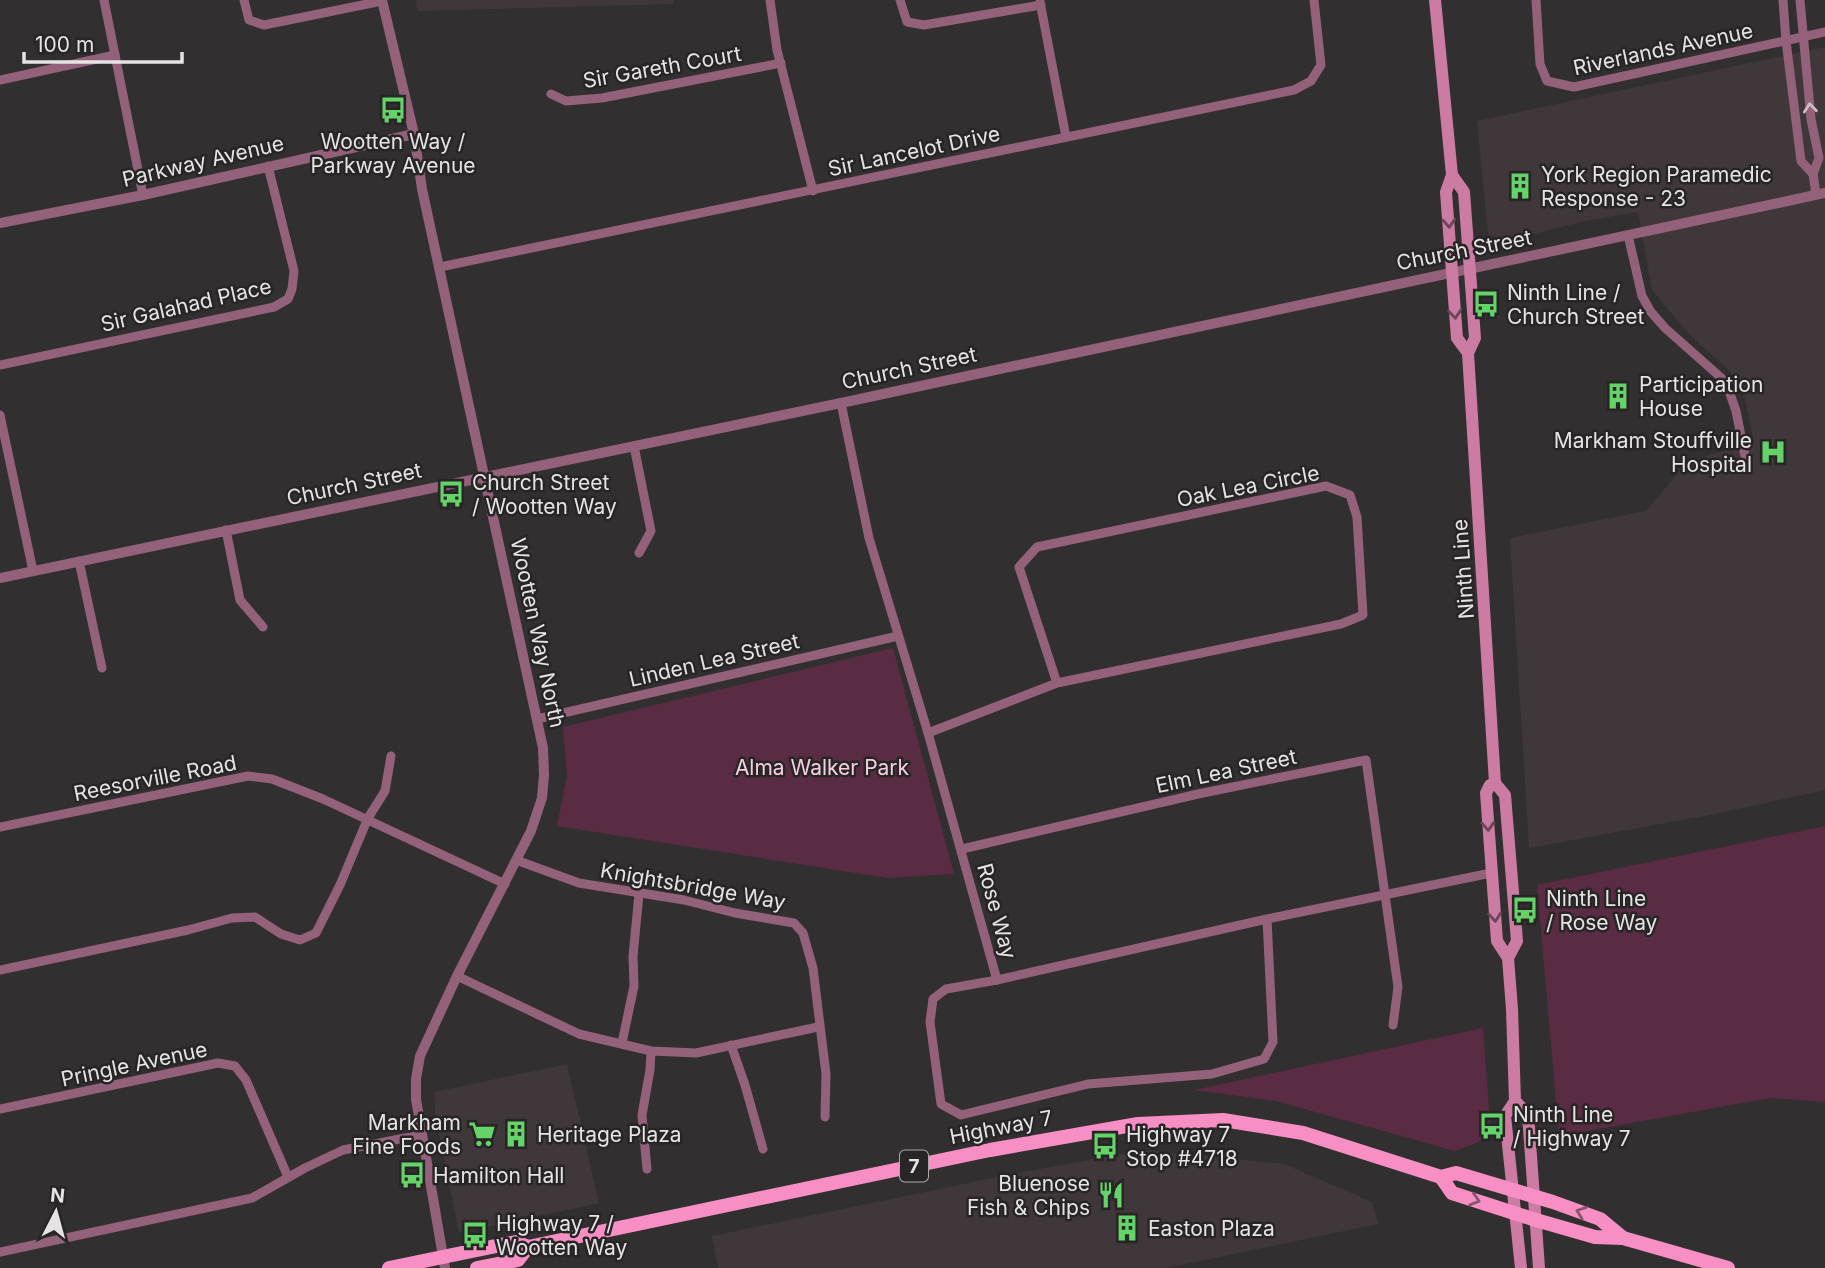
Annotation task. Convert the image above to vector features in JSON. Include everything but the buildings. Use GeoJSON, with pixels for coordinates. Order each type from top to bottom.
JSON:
{"type":"FeatureCollection","features":[{"type":"Feature","properties":{"kind":"main road","name":"Ninth Line"},"geometry":{"type":"LineString","coordinates":[[1435,0],[1452,175],[1446,192],[1457,338],[1468,353]]}},
{"type":"Feature","properties":{"kind":"main road","name":"Ninth Line"},"geometry":{"type":"LineString","coordinates":[[1452,175],[1464,192],[1471,267],[1475,338],[1468,353],[1495,783],[1505,795],[1517,941],[1508,958]]}},
{"type":"Feature","properties":{"kind":"main road","name":"Ninth Line"},"geometry":{"type":"LineString","coordinates":[[1495,783],[1490,785],[1486,793],[1497,941],[1508,958],[1512,1009],[1515,1101],[1505,1116],[1521,1268]]}},
{"type":"Feature","properties":{"kind":"main road","name":"Ninth Line"},"geometry":{"type":"LineString","coordinates":[[1515,1101],[1528,1115],[1539,1268]]}},
{"type":"Feature","properties":{"kind":"main road","name":"Highway 7"},"geometry":{"type":"LineString","coordinates":[[389,1268],[444,1262],[516,1242],[528,1247],[990,1150],[1138,1124],[1223,1120],[1303,1132],[1441,1177],[1456,1173],[1513,1189],[1600,1219],[1623,1238]]}},
{"type":"Feature","properties":{"kind":"main road","name":"Highway 7"},"geometry":{"type":"LineString","coordinates":[[1441,1177],[1452,1193],[1536,1220],[1595,1237],[1623,1238],[1728,1268]]}},
{"type":"Feature","properties":{"kind":"main road","name":"Highway 7"},"geometry":{"type":"LineString","coordinates":[[477,1268],[518,1260],[528,1247]]}},
{"type":"Feature","properties":{"kind":"street"},"geometry":{"type":"LineString","coordinates":[[104,0],[143,195]]}},
{"type":"Feature","properties":{"kind":"street"},"geometry":{"type":"LineString","coordinates":[[244,0],[249,20],[264,25],[382,0]]}},
{"type":"Feature","properties":{"kind":"street","name":"Wootten Way North"},"geometry":{"type":"LineString","coordinates":[[382,0],[414,134],[422,190],[543,748],[542,798],[531,831],[457,975],[420,1056],[416,1099],[444,1262]]}},
{"type":"Feature","properties":{"kind":"street"},"geometry":{"type":"LineString","coordinates":[[769,0],[777,50],[813,191]]}},
{"type":"Feature","properties":{"kind":"street"},"geometry":{"type":"LineString","coordinates":[[900,0],[907,22],[924,25],[1041,3],[1066,137]]}},
{"type":"Feature","properties":{"kind":"street","name":"Sir Lancelot Drive"},"geometry":{"type":"LineString","coordinates":[[440,267],[1294,90],[1311,81],[1321,65],[1314,0]]}},
{"type":"Feature","properties":{"kind":"street","name":"Riverlands Avenue"},"geometry":{"type":"LineString","coordinates":[[1536,0],[1540,64],[1547,81],[1561,86],[1601,83],[1825,32]]}},
{"type":"Feature","properties":{"kind":"street"},"geometry":{"type":"LineString","coordinates":[[1783,0],[1801,160],[1813,174],[1820,193]]}},
{"type":"Feature","properties":{"kind":"street"},"geometry":{"type":"LineString","coordinates":[[1800,0],[1811,119],[1819,158],[1813,174]]}},
{"type":"Feature","properties":{"kind":"street"},"geometry":{"type":"LineString","coordinates":[[0,80],[116,55]]}},
{"type":"Feature","properties":{"kind":"street","name":"Sir Gareth Court"},"geometry":{"type":"LineString","coordinates":[[551,94],[566,101],[602,98],[781,63]]}},
{"type":"Feature","properties":{"kind":"street","name":"Parkway Avenue"},"geometry":{"type":"LineString","coordinates":[[0,223],[143,195],[414,134]]}},
{"type":"Feature","properties":{"kind":"street","name":"Sir Galahad Place"},"geometry":{"type":"LineString","coordinates":[[0,365],[274,307],[288,299],[294,271],[268,166]]}},
{"type":"Feature","properties":{"kind":"street","name":"Church Street"},"geometry":{"type":"LineString","coordinates":[[0,578],[841,403],[1820,193]]}},
{"type":"Feature","properties":{"kind":"street"},"geometry":{"type":"LineString","coordinates":[[1628,235],[1643,296],[1651,312],[1726,382],[1736,411],[1746,461]]}},
{"type":"Feature","properties":{"kind":"street","name":"Rose Way"},"geometry":{"type":"LineString","coordinates":[[841,403],[869,538],[962,849],[997,981],[1267,919],[1491,873]]}},
{"type":"Feature","properties":{"kind":"street"},"geometry":{"type":"LineString","coordinates":[[0,415],[33,571]]}},
{"type":"Feature","properties":{"kind":"street"},"geometry":{"type":"LineString","coordinates":[[634,446],[651,531],[639,553]]}},
{"type":"Feature","properties":{"kind":"street","name":"Oak Lea Circle"},"geometry":{"type":"LineString","coordinates":[[928,733],[1057,683],[1341,624],[1363,615],[1357,517],[1350,495],[1326,486],[1037,547],[1019,567],[1057,683]]}},
{"type":"Feature","properties":{"kind":"street"},"geometry":{"type":"LineString","coordinates":[[226,530],[240,600],[263,627]]}},
{"type":"Feature","properties":{"kind":"street"},"geometry":{"type":"LineString","coordinates":[[79,561],[102,668]]}},
{"type":"Feature","properties":{"kind":"street","name":"Linden Lea Street"},"geometry":{"type":"LineString","coordinates":[[537,719],[898,636]]}},
{"type":"Feature","properties":{"kind":"street"},"geometry":{"type":"LineString","coordinates":[[0,970],[232,918],[255,918],[281,934],[300,940],[316,933],[368,818],[385,791],[391,756]]}},
{"type":"Feature","properties":{"kind":"street","name":"Elm Lea Street"},"geometry":{"type":"LineString","coordinates":[[962,849],[1198,794],[1366,760],[1385,895]]}},
{"type":"Feature","properties":{"kind":"street","name":"Reesorville Road"},"geometry":{"type":"LineString","coordinates":[[0,827],[248,776],[272,779],[368,818],[505,884]]}},
{"type":"Feature","properties":{"kind":"street","name":"Knightsbridge Way"},"geometry":{"type":"LineString","coordinates":[[516,860],[579,883],[684,900],[735,913],[794,923],[803,933],[813,968],[818,1027],[826,1074],[825,1117]]}},
{"type":"Feature","properties":{"kind":"street"},"geometry":{"type":"LineString","coordinates":[[622,1043],[634,986],[632,956],[639,894]]}},
{"type":"Feature","properties":{"kind":"street"},"geometry":{"type":"LineString","coordinates":[[1385,895],[1398,987],[1393,1025]]}},
{"type":"Feature","properties":{"kind":"street"},"geometry":{"type":"LineString","coordinates":[[997,981],[946,989],[933,999],[930,1022],[941,1104],[961,1115],[1088,1084],[1212,1074],[1264,1059],[1273,1042],[1267,919]]}},
{"type":"Feature","properties":{"kind":"street"},"geometry":{"type":"LineString","coordinates":[[457,975],[579,1034],[651,1051],[696,1053],[818,1027]]}},
{"type":"Feature","properties":{"kind":"street"},"geometry":{"type":"LineString","coordinates":[[731,1045],[762,1149]]}},
{"type":"Feature","properties":{"kind":"street"},"geometry":{"type":"LineString","coordinates":[[647,1169],[642,1115],[651,1051]]}},
{"type":"Feature","properties":{"kind":"street","name":"Pringle Avenue"},"geometry":{"type":"LineString","coordinates":[[0,1109],[218,1063],[235,1066],[246,1080],[288,1177]]}},
{"type":"Feature","properties":{"kind":"street"},"geometry":{"type":"LineString","coordinates":[[0,1252],[252,1198],[343,1150],[421,1135]]}},
{"type":"Feature","properties":{"kind":"shaded area"},"geometry":{"type":"Polygon","coordinates":[[[416,0],[673,0],[673,4],[417,11],[416,0]]]}},
{"type":"Feature","properties":{"kind":"shaded area","name":"Markham Stouffville Hospital"},"geometry":{"type":"Polygon","coordinates":[[[1825,47],[1825,790],[1715,814],[1529,848],[1510,538],[1646,511],[1687,462],[1754,442],[1744,395],[1729,370],[1691,336],[1652,290],[1638,212],[1585,221],[1505,241],[1488,235],[1477,121],[1825,47]]]}},
{"type":"Feature","properties":{"kind":"shaded area"},"geometry":{"type":"Polygon","coordinates":[[[567,1064],[599,1203],[459,1233],[436,1119],[434,1092],[567,1064]]]}},
{"type":"Feature","properties":{"kind":"shaded area"},"geometry":{"type":"Polygon","coordinates":[[[1144,1150],[1284,1164],[1372,1202],[1378,1224],[1167,1268],[718,1268],[712,1236],[1007,1175],[1144,1150]]]}},
{"type":"Feature","properties":{"kind":"green space","name":"Alma Walker Park"},"geometry":{"type":"Polygon","coordinates":[[[893,648],[954,874],[887,878],[557,826],[567,776],[563,727],[893,648]]]}},
{"type":"Feature","properties":{"kind":"green space"},"geometry":{"type":"Polygon","coordinates":[[[1825,826],[1825,1102],[1770,1098],[1559,1136],[1537,885],[1825,826]]]}},
{"type":"Feature","properties":{"kind":"green space"},"geometry":{"type":"Polygon","coordinates":[[[1483,1028],[1490,1123],[1482,1141],[1455,1151],[1276,1101],[1194,1090],[1483,1028]]]}},
{"type":"Feature","properties":{"kind":"place","name":"Wootten Way / Parkway Avenue"},"geometry":{"type":"Point","coordinates":[393,110]}},
{"type":"Feature","properties":{"kind":"place","name":"York Region Paramedic Response - 23"},"geometry":{"type":"Point","coordinates":[1520,186]}},
{"type":"Feature","properties":{"kind":"place","name":"Ninth Line / Church Street"},"geometry":{"type":"Point","coordinates":[1486,304]}},
{"type":"Feature","properties":{"kind":"place","name":"Participation House"},"geometry":{"type":"Point","coordinates":[1618,396]}},
{"type":"Feature","properties":{"kind":"place","name":"Markham Stouffville Hospital"},"geometry":{"type":"Point","coordinates":[1773,452]}},
{"type":"Feature","properties":{"kind":"place","name":"Church Street / Wootten Way"},"geometry":{"type":"Point","coordinates":[451,494]}},
{"type":"Feature","properties":{"kind":"place","name":"Ninth Line / Rose Way"},"geometry":{"type":"Point","coordinates":[1525,910]}},
{"type":"Feature","properties":{"kind":"place","name":"Ninth Line / Highway 7"},"geometry":{"type":"Point","coordinates":[1492,1126]}},
{"type":"Feature","properties":{"kind":"place","name":"Markham Fine Foods"},"geometry":{"type":"Point","coordinates":[482,1134]}},
{"type":"Feature","properties":{"kind":"place","name":"Heritage Plaza"},"geometry":{"type":"Point","coordinates":[516,1134]}},
{"type":"Feature","properties":{"kind":"place","name":"Highway 7 Stop #4718"},"geometry":{"type":"Point","coordinates":[1105,1146]}},
{"type":"Feature","properties":{"kind":"place","name":"Hamilton Hall"},"geometry":{"type":"Point","coordinates":[412,1175]}},
{"type":"Feature","properties":{"kind":"place","name":"Bluenose Fish & Chips"},"geometry":{"type":"Point","coordinates":[1111,1195]}},
{"type":"Feature","properties":{"kind":"place","name":"Easton Plaza"},"geometry":{"type":"Point","coordinates":[1127,1228]}},
{"type":"Feature","properties":{"kind":"place","name":"Highway 7 / Wootten Way"},"geometry":{"type":"Point","coordinates":[475,1235]}}]}
